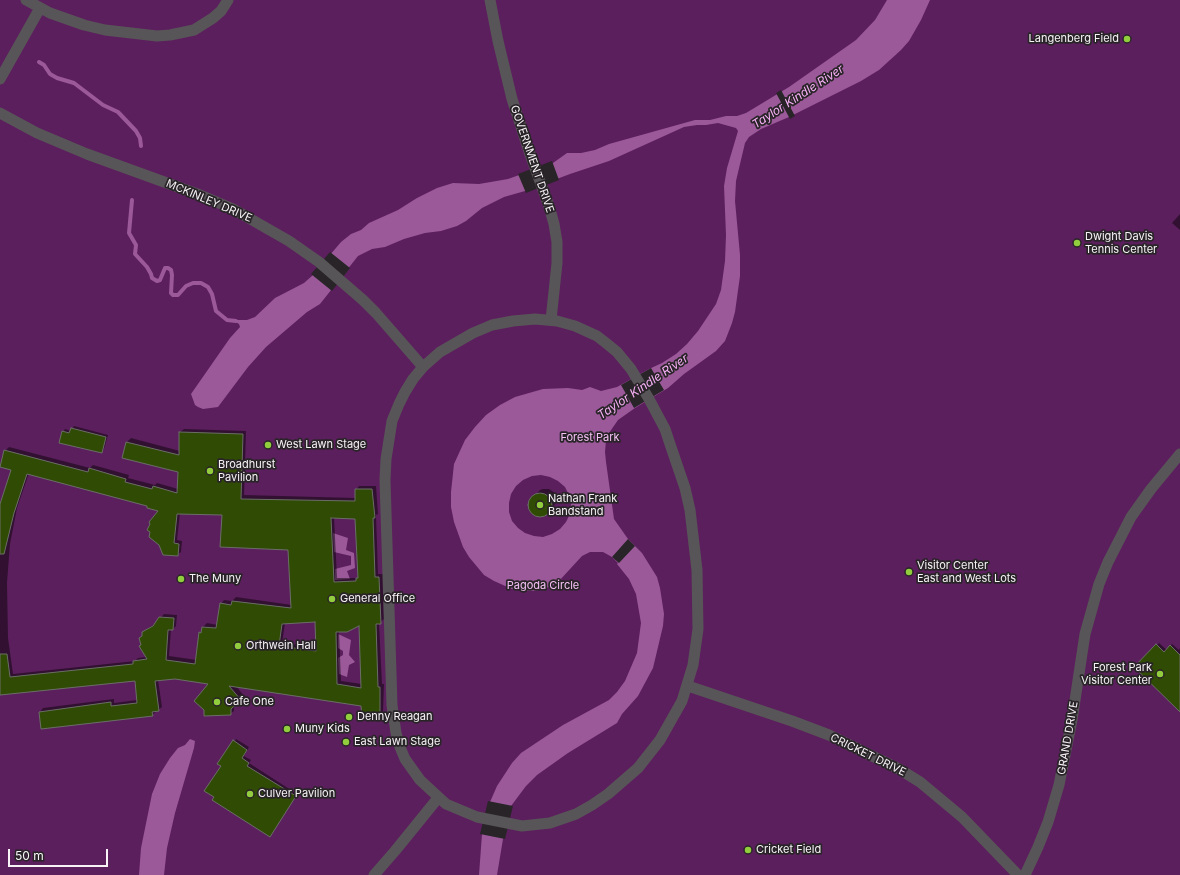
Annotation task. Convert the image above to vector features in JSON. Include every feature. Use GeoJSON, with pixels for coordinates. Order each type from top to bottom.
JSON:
{"type":"FeatureCollection","features":[{"type":"Feature","properties":{"kind":"street"},"geometry":{"type":"LineString","coordinates":[[26,0],[40,8],[84,25],[105,30],[157,36],[170,36],[194,30],[213,18],[228,0]]}},
{"type":"Feature","properties":{"kind":"street","name":"GOVERNMENT DRIVE"},"geometry":{"type":"LineString","coordinates":[[490,0],[512,99],[554,224],[557,242],[557,263],[551,320]]}},
{"type":"Feature","properties":{"kind":"street"},"geometry":{"type":"LineString","coordinates":[[0,79],[40,8]]}},
{"type":"Feature","properties":{"kind":"street","name":"MCKINLEY DRIVE"},"geometry":{"type":"LineString","coordinates":[[0,113],[37,133],[87,154],[200,195],[232,209],[289,241],[343,281],[376,313],[423,367]]}},
{"type":"Feature","properties":{"kind":"street"},"geometry":{"type":"LineString","coordinates":[[535,319],[551,320],[575,326],[597,336],[617,352],[636,376],[665,430],[678,467],[690,510],[697,570],[698,629],[693,665],[688,686],[677,712],[660,740],[638,768],[622,784],[592,805],[562,819],[535,826],[514,825],[477,817],[452,808],[438,798],[420,780],[413,771],[400,747],[396,733],[392,705],[385,506],[386,459],[392,421],[405,392],[423,367],[440,352],[492,325],[535,319]]}},
{"type":"Feature","properties":{"kind":"street","name":"GRAND DRIVE"},"geometry":{"type":"LineString","coordinates":[[1025,875],[1048,822],[1059,785],[1072,720],[1085,634],[1099,584],[1108,562],[1131,517],[1151,489],[1180,454]]}},
{"type":"Feature","properties":{"kind":"street","name":"CRICKET DRIVE"},"geometry":{"type":"LineString","coordinates":[[688,686],[829,735],[899,769],[920,782],[962,817],[1018,875]]}},
{"type":"Feature","properties":{"kind":"street"},"geometry":{"type":"LineString","coordinates":[[374,875],[438,798]]}},
{"type":"Feature","properties":{"kind":"green space","name":"Forest Park"},"geometry":{"type":"Polygon","coordinates":[[[0,0],[1180,0],[1180,875],[0,875],[0,0]]]}},
{"type":"Feature","properties":{"kind":"water","name":"Taylor Kindle River"},"geometry":{"type":"Polygon","coordinates":[[[887,0],[930,0],[909,41],[879,70],[861,81],[789,117],[761,129],[749,137],[745,143],[736,181],[735,201],[740,255],[740,276],[735,312],[725,341],[716,351],[684,374],[668,388],[618,420],[606,440],[606,462],[614,519],[628,539],[642,553],[657,577],[660,588],[664,614],[663,626],[653,668],[638,696],[622,714],[617,723],[568,753],[537,775],[526,786],[511,806],[503,839],[497,875],[479,875],[482,834],[490,802],[497,786],[512,763],[521,753],[563,725],[609,700],[617,692],[625,681],[637,653],[641,623],[636,594],[629,579],[617,564],[618,563],[612,557],[603,552],[590,552],[582,556],[559,581],[552,586],[540,590],[531,591],[512,589],[484,575],[463,547],[454,522],[451,507],[451,492],[454,464],[465,440],[475,427],[486,415],[515,397],[543,389],[568,388],[582,390],[590,387],[601,391],[617,387],[662,363],[676,354],[687,344],[698,331],[716,304],[721,290],[725,261],[726,235],[724,186],[727,168],[738,131],[736,128],[718,123],[684,127],[609,161],[504,197],[482,208],[466,221],[457,226],[441,231],[425,233],[404,239],[385,247],[372,249],[358,256],[320,304],[307,312],[266,347],[248,367],[218,407],[203,409],[198,407],[195,405],[191,394],[230,338],[240,327],[239,324],[232,320],[247,320],[255,317],[275,298],[304,283],[313,275],[341,242],[351,234],[361,230],[369,223],[398,210],[437,188],[453,183],[479,184],[508,179],[553,163],[567,153],[581,153],[595,150],[609,144],[695,120],[710,120],[726,116],[737,116],[746,113],[789,87],[856,40],[875,20],[887,0]],[[541,475],[532,476],[523,480],[516,486],[511,494],[509,512],[512,521],[525,533],[543,537],[552,534],[560,529],[570,514],[571,504],[565,487],[550,477],[541,475]]]}},
{"type":"Feature","properties":{"kind":"water"},"geometry":{"type":"Polygon","coordinates":[[[333,533],[348,538],[346,550],[354,553],[355,568],[347,571],[350,579],[335,580],[335,569],[351,565],[351,556],[334,552],[333,533]]]}},
{"type":"Feature","properties":{"kind":"water"},"geometry":{"type":"Polygon","coordinates":[[[338,634],[351,640],[349,655],[355,662],[349,665],[347,677],[339,674],[338,658],[343,655],[343,651],[338,648],[338,634]]]}},
{"type":"Feature","properties":{"kind":"water"},"geometry":{"type":"Polygon","coordinates":[[[190,739],[195,741],[194,748],[175,813],[167,848],[164,875],[139,875],[141,848],[152,794],[160,774],[170,758],[178,748],[185,745],[190,739]]]}},
{"type":"Feature","properties":{"kind":"pier"},"geometry":{"type":"Polygon","coordinates":[[[781,90],[795,116],[790,119],[776,93],[781,90]]]}},
{"type":"Feature","properties":{"kind":"pier"},"geometry":{"type":"Polygon","coordinates":[[[552,161],[559,180],[526,193],[518,174],[552,161]]]}},
{"type":"Feature","properties":{"kind":"pier"},"geometry":{"type":"Polygon","coordinates":[[[330,252],[350,268],[332,291],[311,274],[330,252]]]}},
{"type":"Feature","properties":{"kind":"pier"},"geometry":{"type":"Polygon","coordinates":[[[651,368],[664,390],[634,408],[621,385],[651,368]]]}},
{"type":"Feature","properties":{"kind":"pier"},"geometry":{"type":"Polygon","coordinates":[[[628,539],[635,546],[619,563],[612,557],[628,539]]]}},
{"type":"Feature","properties":{"kind":"pier"},"geometry":{"type":"Polygon","coordinates":[[[488,801],[513,806],[505,839],[480,834],[488,801]]]}},
{"type":"Feature","properties":{"kind":"building"},"geometry":{"type":"Polygon","coordinates":[[[71,428],[106,437],[102,453],[59,443],[62,431],[69,433],[71,428]]]}},
{"type":"Feature","properties":{"kind":"building"},"geometry":{"type":"Polygon","coordinates":[[[179,432],[243,434],[241,499],[355,501],[355,489],[372,489],[375,518],[373,518],[375,577],[379,577],[381,624],[376,624],[378,687],[380,687],[380,716],[362,717],[361,706],[229,686],[241,700],[231,709],[231,715],[204,716],[204,710],[194,701],[208,684],[175,679],[155,681],[159,711],[152,712],[153,716],[41,729],[39,712],[111,702],[111,706],[137,703],[135,681],[0,695],[0,654],[7,654],[10,677],[133,664],[133,661],[147,659],[139,646],[141,645],[139,638],[142,636],[142,632],[153,626],[159,617],[174,618],[173,630],[168,630],[166,660],[195,664],[199,632],[201,633],[202,627],[216,628],[220,603],[231,605],[232,601],[291,608],[288,550],[220,547],[222,515],[177,514],[174,543],[179,544],[178,556],[163,555],[159,545],[149,537],[150,532],[147,530],[150,524],[149,522],[158,511],[147,508],[147,506],[27,474],[14,513],[4,554],[0,554],[0,504],[11,470],[0,467],[4,450],[88,472],[89,468],[126,479],[125,482],[152,489],[153,486],[177,493],[178,472],[122,458],[126,442],[179,455],[179,432]],[[331,518],[334,582],[356,581],[356,578],[358,578],[355,519],[331,518]],[[315,622],[282,624],[279,646],[316,651],[315,622]],[[359,626],[347,632],[336,632],[337,684],[361,688],[359,626]]]}},
{"type":"Feature","properties":{"kind":"building","name":"Nathan Frank Bandstand"},"geometry":{"type":"Polygon","coordinates":[[[540,493],[545,494],[551,500],[551,510],[545,516],[540,517],[535,516],[529,510],[528,505],[529,500],[535,494],[540,493]]]}},
{"type":"Feature","properties":{"kind":"building","name":"Forest Park Visitor Center"},"geometry":{"type":"Polygon","coordinates":[[[1156,644],[1164,652],[1170,645],[1180,655],[1180,712],[1134,667],[1156,644]]]}},
{"type":"Feature","properties":{"kind":"building","name":"Culver Pavilion"},"geometry":{"type":"Polygon","coordinates":[[[233,740],[247,750],[242,758],[249,763],[247,766],[296,796],[270,837],[212,800],[214,797],[204,791],[221,766],[217,764],[233,740]]]}},
{"type":"Feature","properties":{"kind":"waterway"},"geometry":{"type":"LineString","coordinates":[[39,62],[44,65],[50,74],[57,78],[74,83],[103,105],[118,112],[136,131],[140,138],[141,146]]}},
{"type":"Feature","properties":{"kind":"waterway"},"geometry":{"type":"LineString","coordinates":[[132,200],[129,233],[136,245],[135,254],[147,267],[152,278],[157,281],[160,280],[165,268],[171,270],[171,293],[173,295],[178,295],[186,286],[193,283],[201,283],[208,287],[212,294],[216,311],[227,320],[236,321]]}},
{"type":"Feature","properties":{"kind":"place","name":"Langenberg Field"},"geometry":{"type":"Point","coordinates":[1127,39]}},
{"type":"Feature","properties":{"kind":"place","name":"Dwight Davis Tennis Center"},"geometry":{"type":"Point","coordinates":[1077,243]}},
{"type":"Feature","properties":{"kind":"place","name":"West Lawn Stage"},"geometry":{"type":"Point","coordinates":[268,445]}},
{"type":"Feature","properties":{"kind":"place","name":"Broadhurst Pavilion"},"geometry":{"type":"Point","coordinates":[210,471]}},
{"type":"Feature","properties":{"kind":"place","name":"Nathan Frank Bandstand"},"geometry":{"type":"Point","coordinates":[540,505]}},
{"type":"Feature","properties":{"kind":"place","name":"Visitor Center East and West Lots"},"geometry":{"type":"Point","coordinates":[909,572]}},
{"type":"Feature","properties":{"kind":"place","name":"The Muny"},"geometry":{"type":"Point","coordinates":[181,579]}},
{"type":"Feature","properties":{"kind":"place","name":"General Office"},"geometry":{"type":"Point","coordinates":[332,599]}},
{"type":"Feature","properties":{"kind":"place","name":"Orthwein Hall"},"geometry":{"type":"Point","coordinates":[238,646]}},
{"type":"Feature","properties":{"kind":"place","name":"Forest Park Visitor Center"},"geometry":{"type":"Point","coordinates":[1160,674]}},
{"type":"Feature","properties":{"kind":"place","name":"Cafe One"},"geometry":{"type":"Point","coordinates":[217,702]}},
{"type":"Feature","properties":{"kind":"place","name":"Denny Reagan"},"geometry":{"type":"Point","coordinates":[349,717]}},
{"type":"Feature","properties":{"kind":"place","name":"Muny Kids"},"geometry":{"type":"Point","coordinates":[287,729]}},
{"type":"Feature","properties":{"kind":"place","name":"East Lawn Stage"},"geometry":{"type":"Point","coordinates":[346,742]}},
{"type":"Feature","properties":{"kind":"place","name":"Culver Pavilion"},"geometry":{"type":"Point","coordinates":[250,794]}},
{"type":"Feature","properties":{"kind":"place","name":"Cricket Field"},"geometry":{"type":"Point","coordinates":[748,850]}},
{"type":"Feature","properties":{"kind":"park label","name":"Pagoda Circle"},"geometry":{"type":"Point","coordinates":[543,586]}}]}
